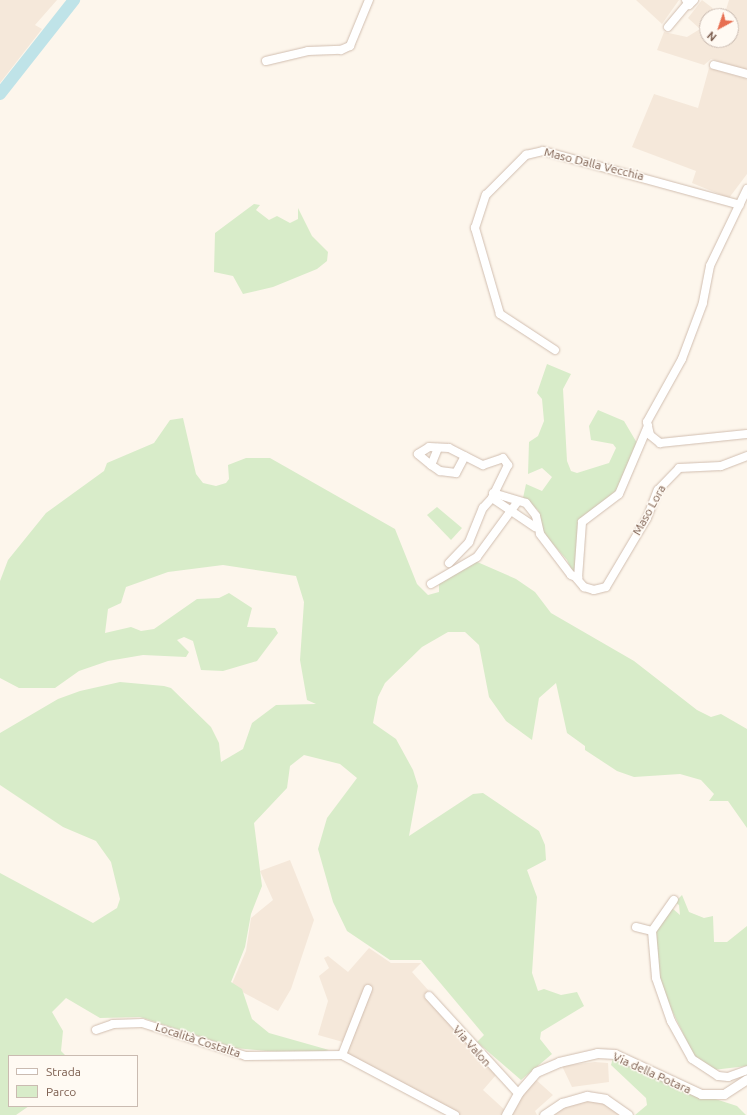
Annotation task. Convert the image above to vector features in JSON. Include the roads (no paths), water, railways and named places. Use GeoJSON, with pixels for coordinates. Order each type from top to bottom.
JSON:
{"type":"FeatureCollection","features":[{"type":"Feature","properties":{"kind":"street"},"geometry":{"type":"LineString","coordinates":[[266,61],[308,51],[341,50],[350,46],[369,0]]}},
{"type":"Feature","properties":{"kind":"street"},"geometry":{"type":"LineString","coordinates":[[668,27],[689,1]]}},
{"type":"Feature","properties":{"kind":"street"},"geometry":{"type":"LineString","coordinates":[[714,64],[747,74]]}},
{"type":"Feature","properties":{"kind":"street","name":"Maso Dalla Vecchia"},"geometry":{"type":"LineString","coordinates":[[555,350],[500,314],[475,228],[486,194],[526,155],[543,151],[740,205]]}},
{"type":"Feature","properties":{"kind":"street"},"geometry":{"type":"LineString","coordinates":[[577,579],[580,576],[578,539],[582,522],[619,494],[648,426],[651,412],[682,359],[703,303],[710,266],[747,189]]}},
{"type":"Feature","properties":{"kind":"street"},"geometry":{"type":"LineString","coordinates":[[648,426],[650,435],[660,442],[747,434]]}},
{"type":"Feature","properties":{"kind":"street"},"geometry":{"type":"LineString","coordinates":[[449,563],[469,542],[483,508],[492,495],[507,460],[498,457],[483,465],[465,456],[449,448],[429,447],[418,454],[430,465],[455,473],[465,456]]}},
{"type":"Feature","properties":{"kind":"street"},"geometry":{"type":"LineString","coordinates":[[430,465],[438,448]]}},
{"type":"Feature","properties":{"kind":"street","name":"Maso Lora"},"geometry":{"type":"LineString","coordinates":[[535,527],[584,587],[594,590],[606,587],[646,518],[658,490],[679,468],[721,466],[747,456]]}},
{"type":"Feature","properties":{"kind":"street"},"geometry":{"type":"LineString","coordinates":[[492,495],[518,501],[531,508],[536,516],[535,527],[510,512],[492,495]]}},
{"type":"Feature","properties":{"kind":"street"},"geometry":{"type":"LineString","coordinates":[[432,584],[471,562],[518,501]]}},
{"type":"Feature","properties":{"kind":"street"},"geometry":{"type":"LineString","coordinates":[[674,900],[652,931],[656,978],[671,1021],[692,1059],[718,1076],[728,1077],[747,1070]]}},
{"type":"Feature","properties":{"kind":"street"},"geometry":{"type":"LineString","coordinates":[[636,927],[652,931]]}},
{"type":"Feature","properties":{"kind":"street"},"geometry":{"type":"LineString","coordinates":[[342,1055],[368,989]]}},
{"type":"Feature","properties":{"kind":"street","name":"Via Valon"},"geometry":{"type":"LineString","coordinates":[[429,996],[518,1093]]}},
{"type":"Feature","properties":{"kind":"street","name":"Località Costalta"},"geometry":{"type":"LineString","coordinates":[[96,1034],[109,1025],[153,1025],[246,1056],[342,1055],[454,1115]]}},
{"type":"Feature","properties":{"kind":"street","name":"Via della Potara"},"geometry":{"type":"LineString","coordinates":[[506,1115],[518,1093],[529,1078],[543,1068],[597,1053],[615,1054],[702,1094],[724,1094],[747,1079]]}},
{"type":"Feature","properties":{"kind":"street"},"geometry":{"type":"LineString","coordinates":[[544,1115],[562,1103],[587,1096],[605,1099],[628,1115]]}},
{"type":"Feature","properties":{"kind":"waterway"},"geometry":{"type":"LineString","coordinates":[[0,94],[74,0]]}}]}
